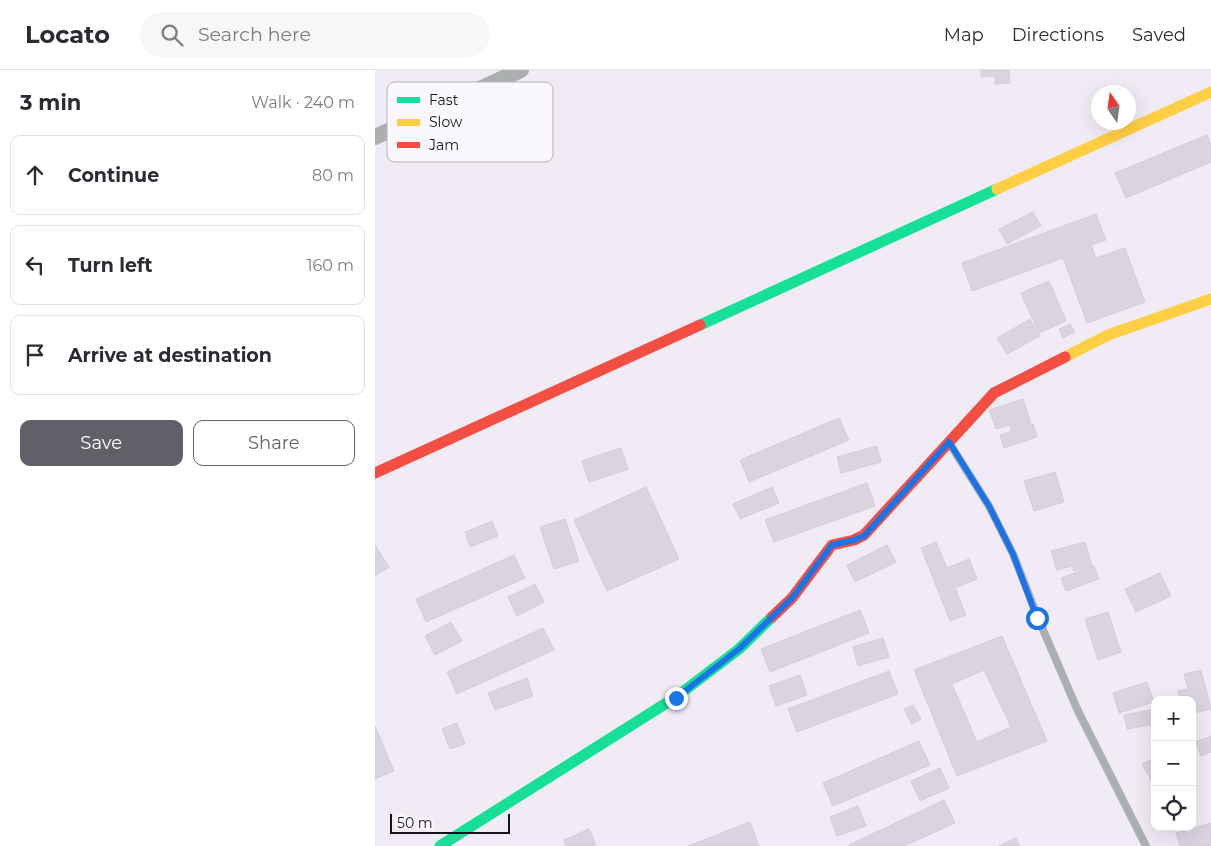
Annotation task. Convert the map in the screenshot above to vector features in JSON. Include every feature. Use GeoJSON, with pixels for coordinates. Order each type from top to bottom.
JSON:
{"type":"FeatureCollection","features":[{"type":"Feature","properties":{"kind":"street"},"geometry":{"type":"LineString","coordinates":[[495,82],[521,70]]}},
{"type":"Feature","properties":{"kind":"street"},"geometry":{"type":"LineString","coordinates":[[375,473],[1211,92]]}},
{"type":"Feature","properties":{"kind":"street"},"geometry":{"type":"LineString","coordinates":[[375,137],[387,131]]}},
{"type":"Feature","properties":{"kind":"street"},"geometry":{"type":"LineString","coordinates":[[440,846],[676,698],[739,649],[792,598],[832,545],[864,536],[994,393],[1108,335],[1211,299]]}},
{"type":"Feature","properties":{"kind":"lane"},"geometry":{"type":"LineString","coordinates":[[949,442],[989,506],[1013,554],[1037,618],[1078,711],[1147,846]]}},
{"type":"Feature","properties":{"kind":"building"},"geometry":{"type":"Polygon","coordinates":[[[981,70],[1009,70],[1010,83],[995,84],[995,76],[981,77],[981,70]]]}},
{"type":"Feature","properties":{"kind":"building"},"geometry":{"type":"Polygon","coordinates":[[[1207,135],[1211,145],[1211,162],[1126,198],[1115,173],[1207,135]]]}},
{"type":"Feature","properties":{"kind":"building"},"geometry":{"type":"Polygon","coordinates":[[[1033,212],[1041,226],[1007,244],[999,229],[1033,212]]]}},
{"type":"Feature","properties":{"kind":"building"},"geometry":{"type":"Polygon","coordinates":[[[1096,214],[1106,240],[1091,245],[1096,258],[1125,248],[1145,302],[1087,323],[1063,258],[972,291],[962,263],[1096,214]]]}},
{"type":"Feature","properties":{"kind":"building"},"geometry":{"type":"Polygon","coordinates":[[[1049,281],[1066,321],[1039,333],[1021,293],[1049,281]]]}},
{"type":"Feature","properties":{"kind":"building"},"geometry":{"type":"Polygon","coordinates":[[[1030,319],[1040,336],[1007,354],[997,338],[1030,319]]]}},
{"type":"Feature","properties":{"kind":"building"},"geometry":{"type":"Polygon","coordinates":[[[1070,324],[1075,332],[1063,338],[1059,329],[1070,324]]]}},
{"type":"Feature","properties":{"kind":"building"},"geometry":{"type":"Polygon","coordinates":[[[1023,399],[1031,423],[1011,430],[1010,425],[996,429],[989,410],[1023,399]]]}},
{"type":"Feature","properties":{"kind":"building"},"geometry":{"type":"Polygon","coordinates":[[[839,418],[849,440],[749,482],[740,460],[839,418]]]}},
{"type":"Feature","properties":{"kind":"building"},"geometry":{"type":"Polygon","coordinates":[[[1033,424],[1037,437],[1004,448],[1000,435],[1033,424]]]}},
{"type":"Feature","properties":{"kind":"building"},"geometry":{"type":"Polygon","coordinates":[[[877,446],[881,462],[841,473],[837,457],[877,446]]]}},
{"type":"Feature","properties":{"kind":"building"},"geometry":{"type":"Polygon","coordinates":[[[621,448],[628,469],[589,482],[582,461],[621,448]]]}},
{"type":"Feature","properties":{"kind":"building"},"geometry":{"type":"Polygon","coordinates":[[[1055,472],[1064,502],[1034,511],[1024,481],[1055,472]]]}},
{"type":"Feature","properties":{"kind":"building"},"geometry":{"type":"Polygon","coordinates":[[[867,483],[875,506],[774,542],[765,520],[867,483]]]}},
{"type":"Feature","properties":{"kind":"building"},"geometry":{"type":"Polygon","coordinates":[[[646,487],[679,559],[607,591],[574,520],[646,487]]]}},
{"type":"Feature","properties":{"kind":"building"},"geometry":{"type":"Polygon","coordinates":[[[772,487],[779,503],[740,519],[733,504],[772,487]]]}},
{"type":"Feature","properties":{"kind":"building"},"geometry":{"type":"Polygon","coordinates":[[[565,519],[579,561],[554,569],[540,527],[565,519]]]}},
{"type":"Feature","properties":{"kind":"building"},"geometry":{"type":"Polygon","coordinates":[[[492,521],[498,536],[470,547],[465,532],[492,521]]]}},
{"type":"Feature","properties":{"kind":"building"},"geometry":{"type":"Polygon","coordinates":[[[936,542],[947,568],[969,559],[977,579],[955,588],[966,615],[950,621],[921,548],[936,542]]]}},
{"type":"Feature","properties":{"kind":"building"},"geometry":{"type":"Polygon","coordinates":[[[1085,542],[1092,566],[1074,571],[1072,566],[1057,570],[1051,551],[1085,542]]]}},
{"type":"Feature","properties":{"kind":"building"},"geometry":{"type":"Polygon","coordinates":[[[375,545],[389,567],[375,576],[375,545]]]}},
{"type":"Feature","properties":{"kind":"building"},"geometry":{"type":"Polygon","coordinates":[[[887,545],[896,562],[855,582],[847,565],[887,545]]]}},
{"type":"Feature","properties":{"kind":"building"},"geometry":{"type":"Polygon","coordinates":[[[514,555],[525,578],[426,622],[416,599],[514,555]]]}},
{"type":"Feature","properties":{"kind":"building"},"geometry":{"type":"Polygon","coordinates":[[[1094,566],[1099,579],[1066,591],[1061,578],[1094,566]]]}},
{"type":"Feature","properties":{"kind":"building"},"geometry":{"type":"Polygon","coordinates":[[[1160,573],[1171,596],[1136,612],[1125,589],[1160,573]]]}},
{"type":"Feature","properties":{"kind":"building"},"geometry":{"type":"Polygon","coordinates":[[[535,584],[544,602],[517,616],[508,597],[535,584]]]}},
{"type":"Feature","properties":{"kind":"building"},"geometry":{"type":"Polygon","coordinates":[[[860,610],[869,633],[770,672],[761,649],[860,610]]]}},
{"type":"Feature","properties":{"kind":"building"},"geometry":{"type":"Polygon","coordinates":[[[1108,612],[1121,652],[1098,660],[1085,619],[1108,612]]]}},
{"type":"Feature","properties":{"kind":"building"},"geometry":{"type":"Polygon","coordinates":[[[451,622],[462,641],[435,655],[425,636],[451,622]]]}},
{"type":"Feature","properties":{"kind":"building"},"geometry":{"type":"Polygon","coordinates":[[[543,628],[554,650],[457,694],[447,672],[543,628]]]}},
{"type":"Feature","properties":{"kind":"building"},"geometry":{"type":"Polygon","coordinates":[[[1002,636],[1047,741],[957,776],[914,670],[1002,636]],[[984,670],[952,684],[977,742],[1011,727],[984,670]]]}},
{"type":"Feature","properties":{"kind":"building"},"geometry":{"type":"Polygon","coordinates":[[[883,638],[889,657],[858,666],[853,647],[883,638]]]}},
{"type":"Feature","properties":{"kind":"building"},"geometry":{"type":"Polygon","coordinates":[[[1201,670],[1211,709],[1196,713],[1196,696],[1179,696],[1178,691],[1188,689],[1184,674],[1201,670]]]}},
{"type":"Feature","properties":{"kind":"building"},"geometry":{"type":"Polygon","coordinates":[[[889,671],[898,694],[797,732],[788,709],[889,671]]]}},
{"type":"Feature","properties":{"kind":"building"},"geometry":{"type":"Polygon","coordinates":[[[800,675],[807,695],[776,706],[769,686],[800,675]]]}},
{"type":"Feature","properties":{"kind":"building"},"geometry":{"type":"Polygon","coordinates":[[[527,678],[533,696],[495,710],[488,693],[527,678]]]}},
{"type":"Feature","properties":{"kind":"building"},"geometry":{"type":"Polygon","coordinates":[[[1147,682],[1152,696],[1151,703],[1119,713],[1113,693],[1147,682]]]}},
{"type":"Feature","properties":{"kind":"building"},"geometry":{"type":"Polygon","coordinates":[[[913,705],[921,719],[912,724],[904,709],[913,705]]]}},
{"type":"Feature","properties":{"kind":"building"},"geometry":{"type":"Polygon","coordinates":[[[1151,710],[1151,725],[1127,729],[1124,715],[1151,710]]]}},
{"type":"Feature","properties":{"kind":"building"},"geometry":{"type":"Polygon","coordinates":[[[457,723],[465,744],[450,749],[442,729],[457,723]]]}},
{"type":"Feature","properties":{"kind":"building"},"geometry":{"type":"Polygon","coordinates":[[[375,726],[394,771],[375,779],[375,726]]]}},
{"type":"Feature","properties":{"kind":"building"},"geometry":{"type":"Polygon","coordinates":[[[1211,736],[1211,752],[1201,756],[1196,742],[1211,736]]]}},
{"type":"Feature","properties":{"kind":"building"},"geometry":{"type":"Polygon","coordinates":[[[919,741],[930,765],[833,806],[823,783],[919,741]]]}},
{"type":"Feature","properties":{"kind":"building"},"geometry":{"type":"Polygon","coordinates":[[[1151,760],[1151,780],[1142,764],[1151,760]]]}},
{"type":"Feature","properties":{"kind":"building"},"geometry":{"type":"Polygon","coordinates":[[[940,768],[949,788],[920,801],[911,781],[940,768]]]}},
{"type":"Feature","properties":{"kind":"building"},"geometry":{"type":"Polygon","coordinates":[[[944,800],[955,823],[904,846],[849,846],[849,845],[944,800]]]}},
{"type":"Feature","properties":{"kind":"building"},"geometry":{"type":"Polygon","coordinates":[[[858,806],[866,826],[837,836],[830,817],[858,806]]]}},
{"type":"Feature","properties":{"kind":"building"},"geometry":{"type":"Polygon","coordinates":[[[750,822],[759,846],[688,846],[750,822]]]}},
{"type":"Feature","properties":{"kind":"building"},"geometry":{"type":"Polygon","coordinates":[[[1211,823],[1211,846],[1180,846],[1176,833],[1196,831],[1196,827],[1211,823]]]}},
{"type":"Feature","properties":{"kind":"building"},"geometry":{"type":"Polygon","coordinates":[[[589,829],[596,846],[566,846],[564,840],[589,829]]]}},
{"type":"Feature","properties":{"kind":"building"},"geometry":{"type":"Polygon","coordinates":[[[1016,838],[1020,846],[998,846],[1016,838]]]}},
{"type":"Feature","properties":{"kind":"traffic: fast"},"geometry":{"type":"LineString","coordinates":[[700,325],[997,189]]}},
{"type":"Feature","properties":{"kind":"traffic: fast"},"geometry":{"type":"LineString","coordinates":[[440,846],[676,697],[739,649],[772,617]]}},
{"type":"Feature","properties":{"kind":"traffic: slow"},"geometry":{"type":"LineString","coordinates":[[997,189],[1211,92]]}},
{"type":"Feature","properties":{"kind":"traffic: slow"},"geometry":{"type":"LineString","coordinates":[[1065,357],[1108,335],[1211,299]]}},
{"type":"Feature","properties":{"kind":"traffic: jam"},"geometry":{"type":"LineString","coordinates":[[375,473],[700,325]]}},
{"type":"Feature","properties":{"kind":"traffic: jam"},"geometry":{"type":"LineString","coordinates":[[772,617],[792,598],[832,545],[854,540],[864,535],[994,393],[1065,357]]}},
{"type":"Feature","properties":{"kind":"route"},"geometry":{"type":"LineString","coordinates":[[676,698],[739,649],[792,598],[832,545],[864,536],[949,442],[989,506],[1013,554],[1037,618]]}}]}
